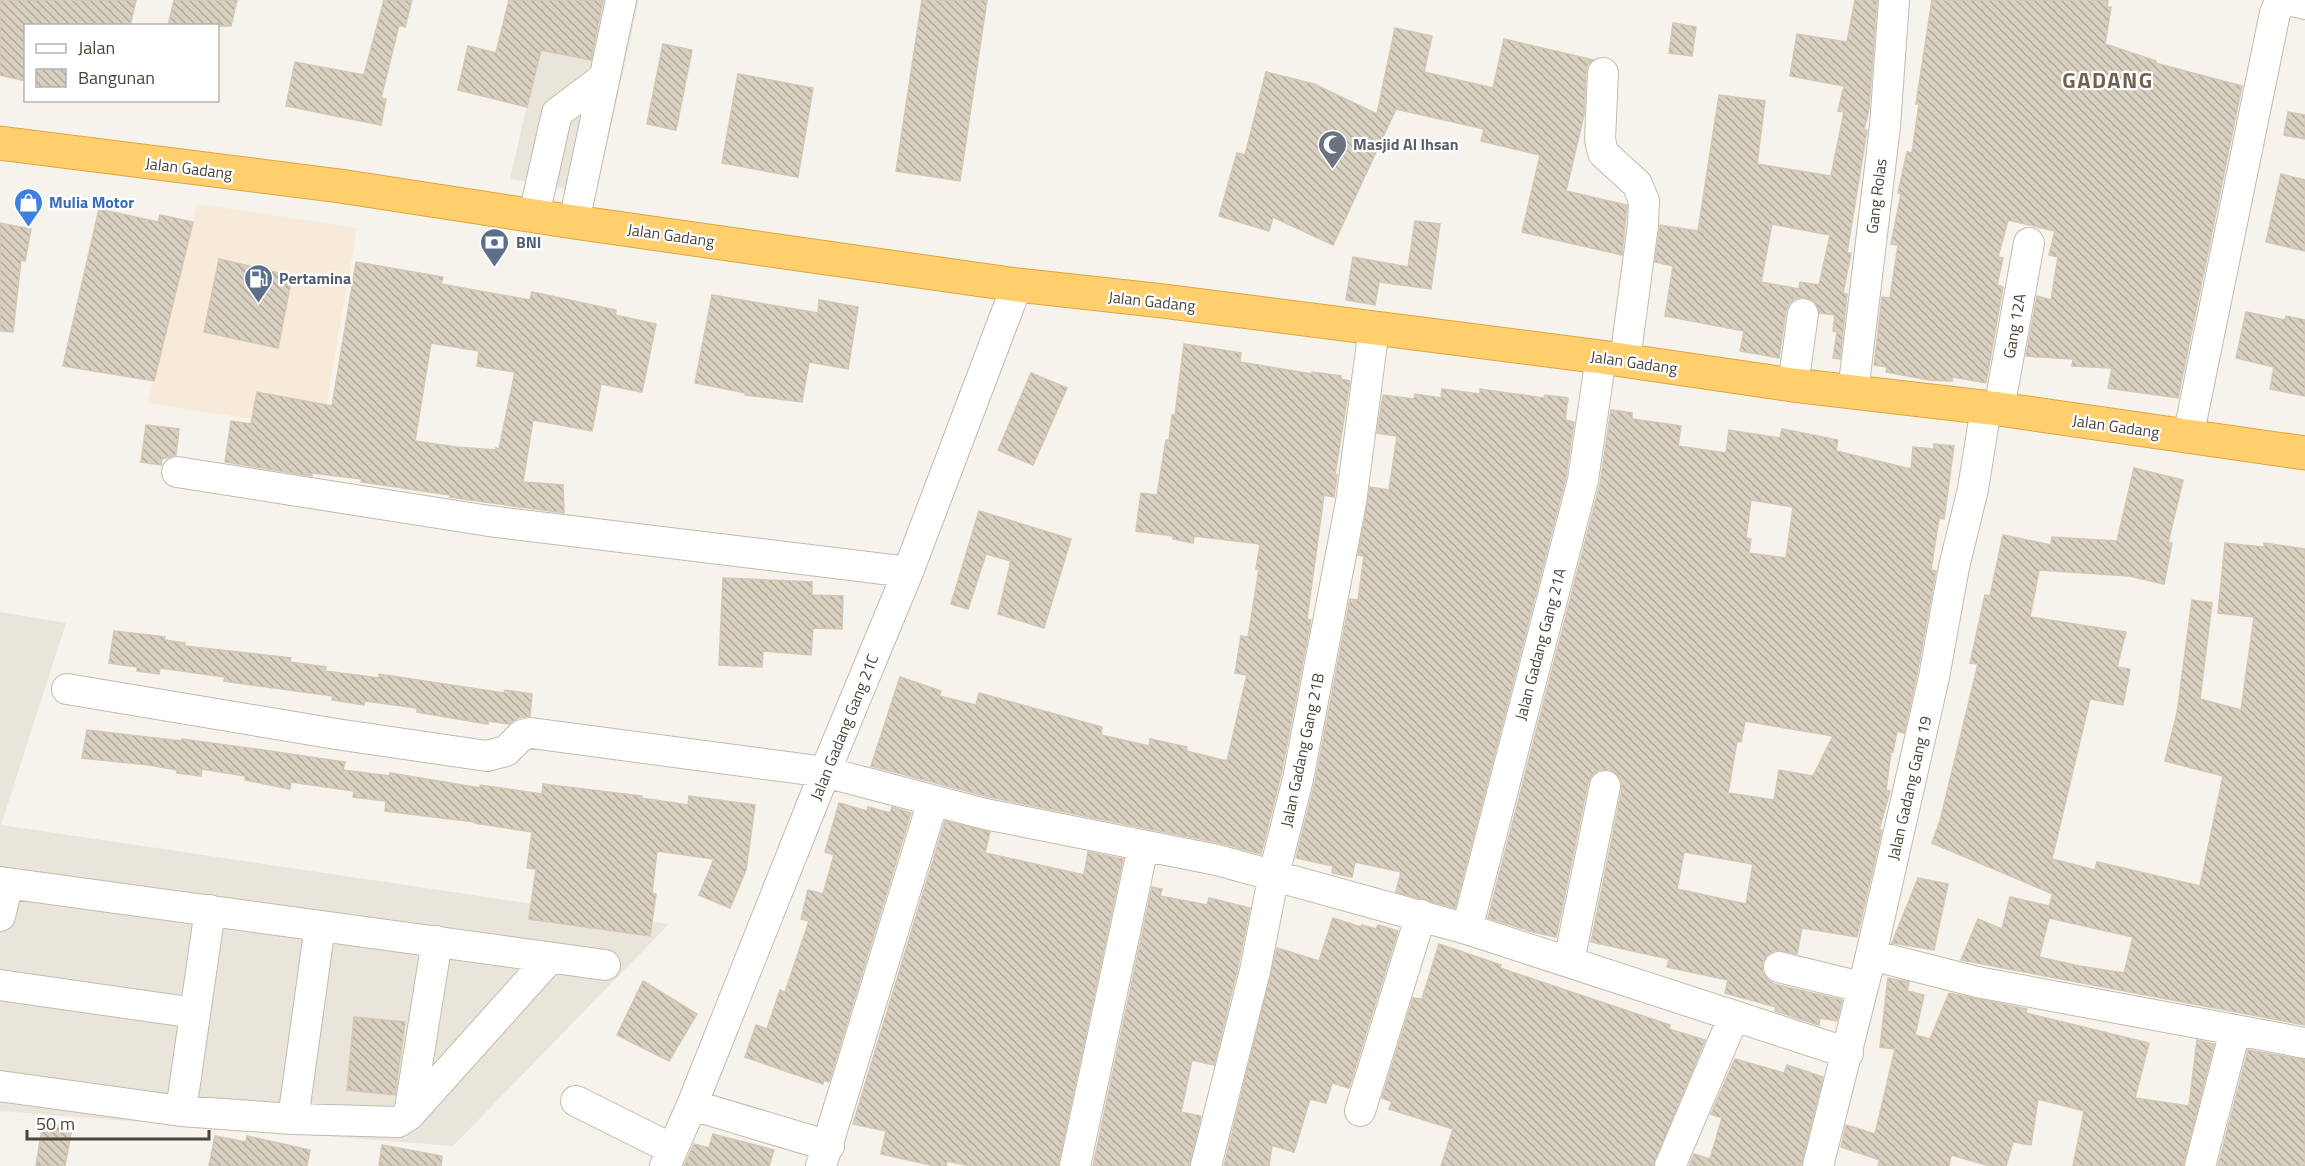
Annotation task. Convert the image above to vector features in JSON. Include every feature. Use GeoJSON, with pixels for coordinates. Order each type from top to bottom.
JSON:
{"type":"FeatureCollection","features":[{"type":"Feature","properties":{"kind":"highway","name":"Jalan Gadang"},"geometry":{"type":"LineString","coordinates":[[0,143],[340,186],[1017,285],[1374,328],[1793,385],[1993,408],[2305,453]]}},
{"type":"Feature","properties":{"kind":"street"},"geometry":{"type":"LineString","coordinates":[[574,222],[621,0]]}},
{"type":"Feature","properties":{"kind":"street","name":"Gang Rolas"},"geometry":{"type":"LineString","coordinates":[[1853,392],[1885,126],[1894,0]]}},
{"type":"Feature","properties":{"kind":"street"},"geometry":{"type":"LineString","coordinates":[[2188,437],[2275,13],[2280,2],[2292,1],[2305,4]]}},
{"type":"Feature","properties":{"kind":"street","name":"Jalan Gadang Gang 21A"},"geometry":{"type":"LineString","coordinates":[[1467,928],[1613,359],[1643,225],[1644,201],[1637,184],[1603,153],[1600,140],[1603,73]]}},
{"type":"Feature","properties":{"kind":"street"},"geometry":{"type":"LineString","coordinates":[[534,215],[557,112],[605,77]]}},
{"type":"Feature","properties":{"kind":"street","name":"Gang 12A"},"geometry":{"type":"LineString","coordinates":[[1993,408],[2029,243]]}},
{"type":"Feature","properties":{"kind":"street","name":"Jalan Gadang Gang 21C"},"geometry":{"type":"LineString","coordinates":[[668,1158],[692,1105],[825,772],[908,572],[1017,285]]}},
{"type":"Feature","properties":{"kind":"street"},"geometry":{"type":"LineString","coordinates":[[1793,385],[1803,314]]}},
{"type":"Feature","properties":{"kind":"street","name":"Jalan Gadang Gang 21B"},"geometry":{"type":"LineString","coordinates":[[1206,1166],[1255,971],[1274,874],[1298,779],[1351,502],[1374,328]]}},
{"type":"Feature","properties":{"kind":"street","name":"Jalan Gadang Gang 19"},"geometry":{"type":"LineString","coordinates":[[1818,1166],[1871,955],[1934,677],[1954,567],[1993,408]]}},
{"type":"Feature","properties":{"kind":"street"},"geometry":{"type":"LineString","coordinates":[[177,472],[489,520],[908,572]]}},
{"type":"Feature","properties":{"kind":"street"},"geometry":{"type":"LineString","coordinates":[[67,689],[336,734],[487,756],[506,751],[522,735],[531,733],[825,772],[933,801],[1143,847],[1218,860],[1274,874],[1467,928],[1848,1053]]}},
{"type":"Feature","properties":{"kind":"street"},"geometry":{"type":"LineString","coordinates":[[1569,962],[1605,786]]}},
{"type":"Feature","properties":{"kind":"street"},"geometry":{"type":"LineString","coordinates":[[692,1105],[825,1156],[933,801]]}},
{"type":"Feature","properties":{"kind":"street"},"geometry":{"type":"LineString","coordinates":[[1075,1166],[1143,847]]}},
{"type":"Feature","properties":{"kind":"street"},"geometry":{"type":"LineString","coordinates":[[0,916],[4,883],[604,965]]}},
{"type":"Feature","properties":{"kind":"street"},"geometry":{"type":"LineString","coordinates":[[181,1111],[210,910]]}},
{"type":"Feature","properties":{"kind":"street"},"geometry":{"type":"LineString","coordinates":[[1360,1111],[1421,915]]}},
{"type":"Feature","properties":{"kind":"street"},"geometry":{"type":"LineString","coordinates":[[293,1119],[320,926]]}},
{"type":"Feature","properties":{"kind":"street"},"geometry":{"type":"LineString","coordinates":[[408,1115],[437,941]]}},
{"type":"Feature","properties":{"kind":"street"},"geometry":{"type":"LineString","coordinates":[[1871,955],[1977,982],[2305,1043]]}},
{"type":"Feature","properties":{"kind":"street"},"geometry":{"type":"LineString","coordinates":[[0,1086],[181,1111],[293,1119],[398,1122],[408,1115],[550,958]]}},
{"type":"Feature","properties":{"kind":"street"},"geometry":{"type":"LineString","coordinates":[[1779,967],[1862,987]]}},
{"type":"Feature","properties":{"kind":"street"},"geometry":{"type":"LineString","coordinates":[[0,985],[195,1013]]}},
{"type":"Feature","properties":{"kind":"street"},"geometry":{"type":"LineString","coordinates":[[1670,1166],[1734,1016]]}},
{"type":"Feature","properties":{"kind":"street"},"geometry":{"type":"LineString","coordinates":[[2200,1166],[2235,1031]]}},
{"type":"Feature","properties":{"kind":"street"},"geometry":{"type":"LineString","coordinates":[[576,1101],[668,1158]]}},
{"type":"Feature","properties":{"kind":"shaded area"},"geometry":{"type":"Polygon","coordinates":[[[551,0],[639,0],[596,194],[510,179],[551,0]]]}},
{"type":"Feature","properties":{"kind":"shaded area","name":"Pertamina"},"geometry":{"type":"Polygon","coordinates":[[[197,204],[357,228],[322,430],[148,403],[197,204]]]}},
{"type":"Feature","properties":{"kind":"shaded area"},"geometry":{"type":"Polygon","coordinates":[[[0,612],[66,623],[1,825],[669,924],[453,1146],[0,1111],[0,612]]]}},
{"type":"Feature","properties":{"kind":"building"},"geometry":{"type":"Polygon","coordinates":[[[0,0],[136,0],[130,24],[24,24],[24,81],[0,75],[0,0]]]}},
{"type":"Feature","properties":{"kind":"building"},"geometry":{"type":"Polygon","coordinates":[[[174,0],[237,0],[231,26],[168,24],[174,0]]]}},
{"type":"Feature","properties":{"kind":"building"},"geometry":{"type":"Polygon","coordinates":[[[384,0],[412,0],[405,27],[399,25],[381,98],[386,99],[381,125],[286,106],[295,62],[364,75],[384,0]]]}},
{"type":"Feature","properties":{"kind":"building"},"geometry":{"type":"Polygon","coordinates":[[[509,0],[603,0],[591,60],[541,50],[527,107],[458,90],[468,46],[496,53],[509,0]]]}},
{"type":"Feature","properties":{"kind":"building"},"geometry":{"type":"Polygon","coordinates":[[[922,0],[987,0],[960,181],[896,171],[922,0]]]}},
{"type":"Feature","properties":{"kind":"building"},"geometry":{"type":"Polygon","coordinates":[[[1855,0],[1877,0],[1869,109],[1864,130],[1867,130],[1847,253],[1851,253],[1843,293],[1847,294],[1840,359],[1833,358],[1837,332],[1833,331],[1835,315],[1820,313],[1814,301],[1805,297],[1796,298],[1789,304],[1786,311],[1779,358],[1740,351],[1744,331],[1665,316],[1673,266],[1655,262],[1660,225],[1698,231],[1719,95],[1765,101],[1757,164],[1831,176],[1844,112],[1838,111],[1844,86],[1790,76],[1797,34],[1847,42],[1855,0]],[[1772,224],[1761,282],[1799,289],[1800,282],[1819,285],[1830,235],[1772,224]]]}},
{"type":"Feature","properties":{"kind":"building"},"geometry":{"type":"Polygon","coordinates":[[[1932,0],[2108,0],[2107,7],[2111,7],[2105,44],[2156,61],[2155,63],[2242,86],[2178,398],[2108,388],[2112,368],[2072,366],[2073,359],[2026,356],[2037,296],[2051,300],[2058,257],[2049,255],[2055,231],[2008,220],[1998,257],[2003,258],[1997,285],[2003,287],[1986,383],[1953,377],[1952,381],[1929,380],[1886,372],[1887,367],[1874,365],[1882,297],[1890,298],[1898,245],[1891,244],[1901,194],[1898,193],[1907,152],[1912,153],[1919,104],[1916,104],[1932,0]]]}},
{"type":"Feature","properties":{"kind":"building"},"geometry":{"type":"Polygon","coordinates":[[[1673,23],[1696,27],[1692,56],[1669,53],[1673,23]]]}},
{"type":"Feature","properties":{"kind":"building"},"geometry":{"type":"Polygon","coordinates":[[[1395,28],[1432,36],[1424,72],[1493,88],[1504,39],[1593,60],[1588,64],[1586,72],[1584,115],[1566,191],[1627,205],[1622,255],[1522,232],[1540,155],[1481,141],[1484,129],[1396,109],[1333,245],[1273,217],[1269,231],[1219,216],[1237,153],[1245,155],[1266,72],[1314,84],[1377,114],[1395,28]]]}},
{"type":"Feature","properties":{"kind":"building"},"geometry":{"type":"Polygon","coordinates":[[[663,44],[692,50],[676,130],[647,124],[663,44]]]}},
{"type":"Feature","properties":{"kind":"building"},"geometry":{"type":"Polygon","coordinates":[[[738,74],[813,88],[798,177],[722,163],[738,74]]]}},
{"type":"Feature","properties":{"kind":"building"},"geometry":{"type":"Polygon","coordinates":[[[2288,112],[2305,115],[2305,139],[2284,135],[2288,112]]]}},
{"type":"Feature","properties":{"kind":"building"},"geometry":{"type":"Polygon","coordinates":[[[2281,174],[2305,180],[2305,251],[2266,242],[2281,174]]]}},
{"type":"Feature","properties":{"kind":"building"},"geometry":{"type":"Polygon","coordinates":[[[99,209],[158,222],[160,215],[193,222],[154,381],[63,366],[99,209]]]}},
{"type":"Feature","properties":{"kind":"building"},"geometry":{"type":"Polygon","coordinates":[[[1415,221],[1440,224],[1431,289],[1379,282],[1375,305],[1346,300],[1353,257],[1408,267],[1415,221]]]}},
{"type":"Feature","properties":{"kind":"building"},"geometry":{"type":"Polygon","coordinates":[[[0,223],[31,229],[25,261],[21,260],[13,332],[0,331],[0,223]]]}},
{"type":"Feature","properties":{"kind":"building"},"geometry":{"type":"Polygon","coordinates":[[[219,259],[292,276],[278,348],[204,332],[219,259]]]}},
{"type":"Feature","properties":{"kind":"building"},"geometry":{"type":"Polygon","coordinates":[[[356,262],[443,277],[441,284],[530,300],[532,292],[616,310],[615,315],[656,324],[642,392],[601,384],[592,431],[533,420],[523,482],[563,485],[564,513],[361,482],[362,479],[312,473],[312,476],[225,462],[231,421],[251,424],[257,392],[332,406],[356,262]],[[431,343],[415,441],[456,447],[499,449],[515,372],[477,366],[479,351],[431,343]]]}},
{"type":"Feature","properties":{"kind":"building"},"geometry":{"type":"Polygon","coordinates":[[[712,295],[818,313],[819,300],[858,307],[848,369],[809,362],[802,402],[745,395],[746,393],[695,383],[712,295]]]}},
{"type":"Feature","properties":{"kind":"building"},"geometry":{"type":"Polygon","coordinates":[[[2246,312],[2285,320],[2286,316],[2305,320],[2305,396],[2270,389],[2274,367],[2236,358],[2246,312]]]}},
{"type":"Feature","properties":{"kind":"building"},"geometry":{"type":"Polygon","coordinates":[[[1184,344],[1241,353],[1240,362],[1312,374],[1312,372],[1341,376],[1341,379],[1350,381],[1335,475],[1337,475],[1334,497],[1324,495],[1307,619],[1311,620],[1281,775],[1261,854],[1220,843],[989,797],[871,766],[900,677],[941,691],[939,696],[976,705],[979,693],[1102,727],[1101,735],[1149,746],[1150,739],[1187,747],[1186,751],[1227,761],[1247,675],[1235,673],[1241,636],[1248,637],[1259,569],[1256,569],[1260,544],[1194,536],[1193,543],[1173,539],[1173,536],[1136,531],[1141,493],[1157,495],[1166,440],[1169,440],[1172,415],[1175,415],[1184,344]]]}},
{"type":"Feature","properties":{"kind":"building"},"geometry":{"type":"Polygon","coordinates":[[[1031,373],[1067,388],[1033,465],[998,450],[1031,373]]]}},
{"type":"Feature","properties":{"kind":"building"},"geometry":{"type":"Polygon","coordinates":[[[1442,389],[1480,394],[1480,389],[1544,398],[1545,395],[1568,398],[1565,420],[1574,422],[1566,477],[1455,908],[1396,892],[1401,872],[1355,862],[1352,877],[1332,873],[1333,866],[1296,858],[1315,782],[1350,599],[1358,600],[1364,556],[1358,555],[1370,487],[1389,490],[1397,436],[1377,433],[1383,395],[1414,399],[1415,394],[1441,398],[1442,389]]]}},
{"type":"Feature","properties":{"kind":"building"},"geometry":{"type":"Polygon","coordinates":[[[1611,410],[1632,413],[1632,419],[1681,426],[1678,446],[1726,453],[1729,430],[1780,438],[1782,429],[1838,440],[1836,451],[1911,469],[1913,447],[1934,449],[1934,444],[1954,446],[1944,519],[1939,518],[1931,570],[1936,571],[1917,674],[1904,733],[1897,731],[1893,752],[1891,752],[1886,790],[1890,791],[1879,830],[1882,830],[1857,937],[1802,928],[1797,954],[1775,950],[1767,955],[1762,963],[1763,972],[1774,984],[1842,1000],[1837,1021],[1820,1018],[1819,1025],[1775,1011],[1776,1007],[1725,993],[1728,980],[1667,967],[1669,959],[1591,942],[1622,789],[1621,780],[1609,769],[1599,770],[1592,775],[1588,783],[1556,937],[1488,918],[1600,484],[1611,410]],[[1751,500],[1746,538],[1751,539],[1749,553],[1786,558],[1793,507],[1751,500]],[[1745,721],[1741,742],[1737,741],[1728,793],[1774,800],[1779,770],[1813,776],[1833,736],[1745,721]],[[1684,852],[1677,889],[1746,904],[1753,864],[1684,852]]]}},
{"type":"Feature","properties":{"kind":"building"},"geometry":{"type":"Polygon","coordinates":[[[146,425],[179,429],[176,455],[162,459],[161,465],[141,462],[146,425]]]}},
{"type":"Feature","properties":{"kind":"building"},"geometry":{"type":"Polygon","coordinates":[[[2134,468],[2183,480],[2168,543],[2172,543],[2164,584],[2129,576],[2039,570],[2030,617],[2126,632],[2117,667],[2130,669],[2123,705],[2090,699],[2052,859],[2095,870],[2097,862],[2200,886],[2223,776],[2165,761],[2177,713],[2192,600],[2212,603],[2200,699],[2241,710],[2254,617],[2218,613],[2225,543],[2264,547],[2264,543],[2305,549],[2305,1025],[1961,960],[1978,919],[2002,929],[2010,897],[2049,906],[2053,894],[1932,843],[1940,821],[1978,664],[1970,663],[1985,595],[1990,596],[2003,535],[2051,545],[2052,537],[2117,541],[2134,468]],[[2049,918],[2039,957],[2124,973],[2133,937],[2049,918]]]}},
{"type":"Feature","properties":{"kind":"building"},"geometry":{"type":"Polygon","coordinates":[[[979,511],[1071,539],[1044,628],[998,614],[1011,561],[986,554],[968,609],[951,604],[979,511]]]}},
{"type":"Feature","properties":{"kind":"building"},"geometry":{"type":"Polygon","coordinates":[[[723,578],[812,582],[812,595],[843,596],[842,629],[813,628],[811,655],[763,651],[762,667],[719,665],[723,578]]]}},
{"type":"Feature","properties":{"kind":"building"},"geometry":{"type":"Polygon","coordinates":[[[114,631],[165,637],[164,640],[185,643],[185,646],[291,658],[290,662],[326,667],[325,671],[379,678],[379,674],[504,693],[505,690],[532,694],[530,716],[518,718],[509,724],[488,721],[488,724],[417,712],[417,708],[365,701],[364,705],[332,700],[333,696],[224,681],[225,677],[160,668],[159,674],[137,671],[137,667],[109,663],[114,631]]]}},
{"type":"Feature","properties":{"kind":"building"},"geometry":{"type":"Polygon","coordinates":[[[87,730],[181,741],[182,739],[345,762],[343,770],[390,776],[390,773],[480,788],[480,785],[542,794],[543,784],[642,796],[641,798],[688,805],[689,796],[755,805],[746,870],[730,908],[699,895],[714,859],[657,851],[652,893],[656,894],[650,936],[529,919],[536,869],[527,868],[532,832],[475,822],[385,811],[386,801],[353,797],[354,791],[291,782],[290,789],[245,780],[245,776],[202,769],[201,776],[177,773],[177,770],[149,765],[82,758],[87,730]]]}},
{"type":"Feature","properties":{"kind":"building"},"geometry":{"type":"Polygon","coordinates":[[[839,803],[867,811],[868,807],[890,813],[892,807],[911,813],[829,1082],[824,1080],[823,1084],[745,1057],[756,1025],[767,1029],[780,990],[785,992],[809,921],[801,919],[808,890],[823,894],[834,855],[825,852],[839,803]]]}},
{"type":"Feature","properties":{"kind":"building"},"geometry":{"type":"Polygon","coordinates":[[[945,821],[990,832],[985,853],[1084,875],[1088,852],[1123,859],[1058,1166],[970,1166],[947,1161],[946,1166],[935,1166],[881,1154],[886,1131],[853,1124],[945,821]]]}},
{"type":"Feature","properties":{"kind":"building"},"geometry":{"type":"Polygon","coordinates":[[[1918,878],[1948,884],[1934,950],[1892,943],[1918,878]]]}},
{"type":"Feature","properties":{"kind":"building"},"geometry":{"type":"Polygon","coordinates":[[[1152,887],[1162,889],[1160,896],[1207,905],[1209,898],[1250,908],[1238,967],[1214,1065],[1192,1060],[1181,1112],[1201,1116],[1189,1166],[1093,1166],[1152,887]]]}},
{"type":"Feature","properties":{"kind":"building"},"geometry":{"type":"Polygon","coordinates":[[[1333,918],[1361,927],[1362,925],[1376,929],[1378,925],[1398,931],[1349,1088],[1332,1083],[1326,1103],[1310,1099],[1294,1152],[1272,1145],[1269,1166],[1224,1166],[1277,948],[1319,961],[1333,918]]]}},
{"type":"Feature","properties":{"kind":"building"},"geometry":{"type":"Polygon","coordinates":[[[1439,944],[1501,965],[1500,968],[1670,1025],[1669,1029],[1705,1040],[1653,1166],[1441,1166],[1453,1129],[1389,1109],[1392,1102],[1382,1098],[1413,998],[1422,999],[1439,944]]]}},
{"type":"Feature","properties":{"kind":"building"},"geometry":{"type":"Polygon","coordinates":[[[1888,978],[1909,982],[1907,991],[1924,995],[1915,1035],[1930,1039],[1949,993],[2027,1009],[2026,1013],[2149,1043],[2135,1098],[2189,1106],[2197,1040],[2214,1044],[2183,1166],[2073,1166],[2084,1111],[2038,1099],[2031,1145],[2013,1142],[2006,1166],[1990,1166],[1951,1155],[1949,1166],[1878,1166],[1880,1160],[1841,1147],[1846,1125],[1875,1134],[1895,1049],[1880,1047],[1888,978]]]}},
{"type":"Feature","properties":{"kind":"building"},"geometry":{"type":"Polygon","coordinates":[[[643,981],[697,1014],[669,1061],[617,1035],[643,981]]]}},
{"type":"Feature","properties":{"kind":"building"},"geometry":{"type":"Polygon","coordinates":[[[354,1017],[405,1022],[395,1095],[347,1090],[354,1017]]]}},
{"type":"Feature","properties":{"kind":"building"},"geometry":{"type":"Polygon","coordinates":[[[2248,1050],[2305,1060],[2305,1166],[2218,1166],[2248,1050]]]}},
{"type":"Feature","properties":{"kind":"building"},"geometry":{"type":"Polygon","coordinates":[[[1735,1059],[1784,1073],[1787,1065],[1823,1077],[1801,1166],[1689,1166],[1694,1154],[1710,1159],[1722,1118],[1711,1114],[1735,1059]]]}},
{"type":"Feature","properties":{"kind":"building"},"geometry":{"type":"Polygon","coordinates":[[[43,1122],[72,1128],[65,1166],[36,1166],[43,1122]]]}},
{"type":"Feature","properties":{"kind":"building"},"geometry":{"type":"Polygon","coordinates":[[[713,1134],[774,1150],[769,1166],[684,1166],[694,1144],[709,1148],[713,1134]]]}},
{"type":"Feature","properties":{"kind":"building"},"geometry":{"type":"Polygon","coordinates":[[[215,1136],[246,1142],[247,1136],[310,1150],[307,1166],[209,1166],[215,1136]]]}},
{"type":"Feature","properties":{"kind":"building"},"geometry":{"type":"Polygon","coordinates":[[[382,1145],[442,1156],[441,1166],[379,1166],[382,1145]]]}},
{"type":"Feature","properties":{"kind":"place","name":"Masjid Al Ihsan"},"geometry":{"type":"Point","coordinates":[1332,170]}},
{"type":"Feature","properties":{"kind":"place","name":"Mulia Motor"},"geometry":{"type":"Point","coordinates":[28,228]}},
{"type":"Feature","properties":{"kind":"place","name":"BNI"},"geometry":{"type":"Point","coordinates":[495,268]}},
{"type":"Feature","properties":{"kind":"place","name":"Pertamina"},"geometry":{"type":"Point","coordinates":[258,304]}},
{"type":"Feature","properties":{"kind":"district","name":"GADANG"},"geometry":{"type":"Point","coordinates":[2108,80]}}]}
